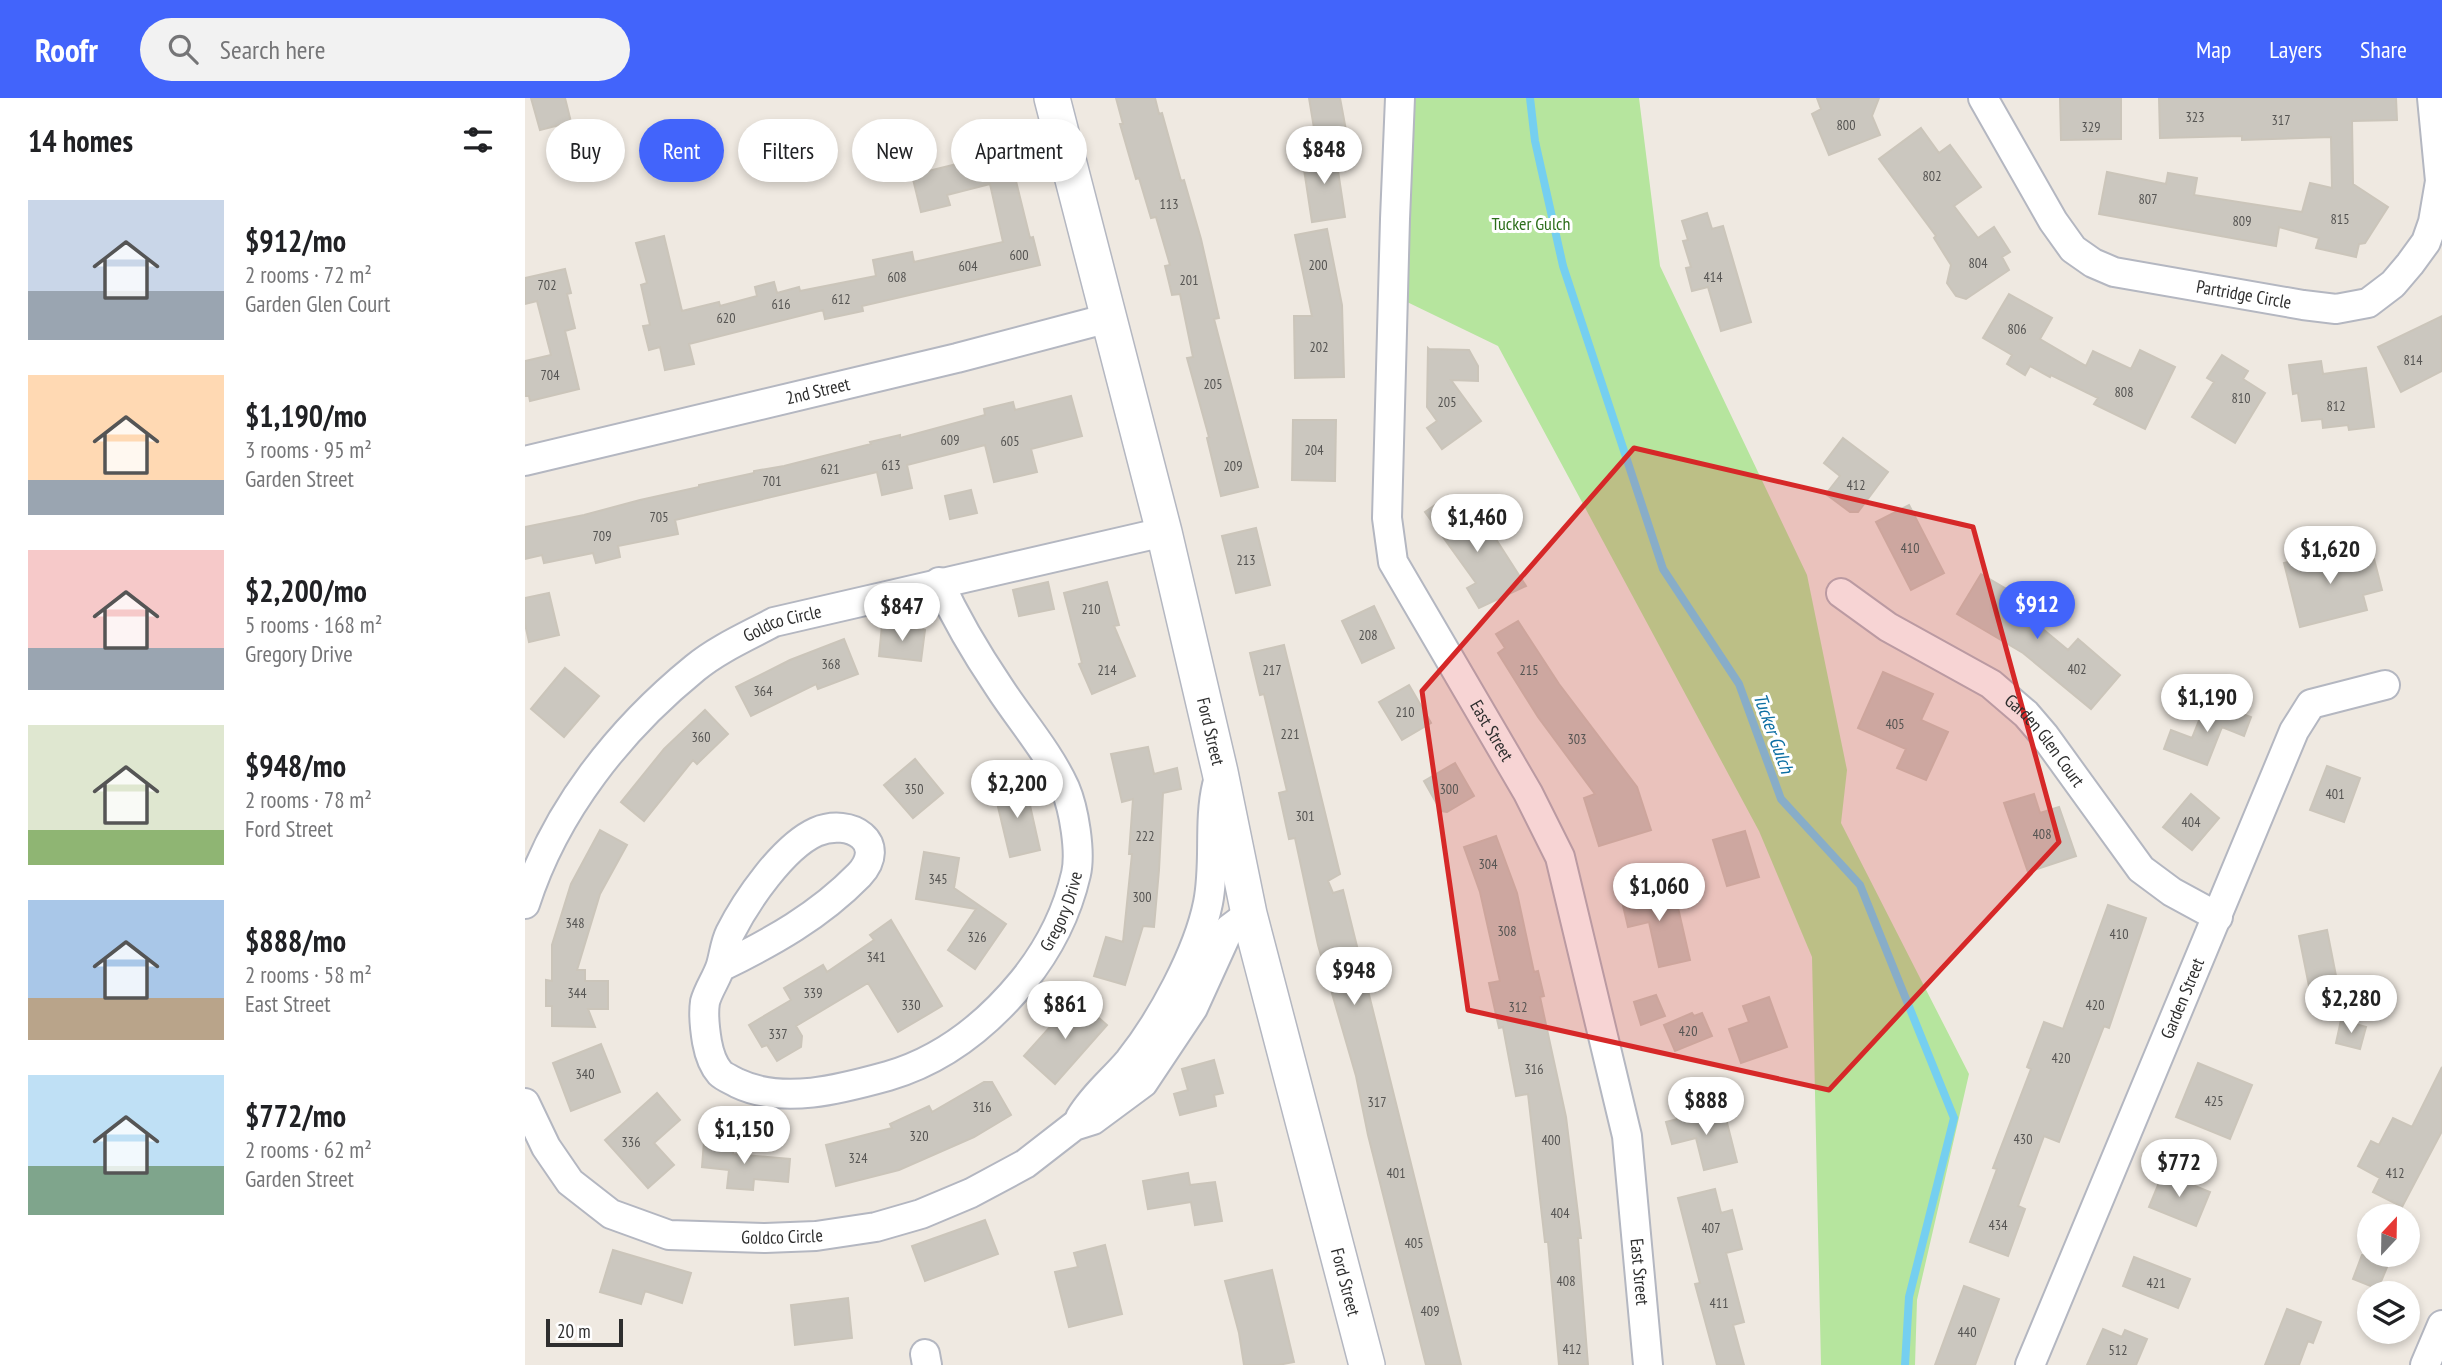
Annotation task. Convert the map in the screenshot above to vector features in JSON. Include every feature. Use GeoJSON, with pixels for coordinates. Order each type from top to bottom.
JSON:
{"type":"FeatureCollection","features":[{"type":"Feature","properties":{"kind":"street","name":"Ford Street"},"geometry":{"type":"LineString","coordinates":[[1052,98],[1164,532],[1220,772],[1249,914],[1367,1365]]}},
{"type":"Feature","properties":{"kind":"street","name":"East Street"},"geometry":{"type":"LineString","coordinates":[[1400,98],[1387,518],[1392,562],[1528,793],[1560,857],[1627,1136],[1648,1365]]}},
{"type":"Feature","properties":{"kind":"street","name":"Partridge Circle"},"geometry":{"type":"LineString","coordinates":[[1983,98],[2053,221],[2073,249],[2093,263],[2114,272],[2336,309],[2368,303],[2393,284],[2426,242],[2433,222],[2440,180],[2432,98]]}},
{"type":"Feature","properties":{"kind":"street","name":"2nd Street"},"geometry":{"type":"LineString","coordinates":[[525,461],[957,358],[1108,318]]}},
{"type":"Feature","properties":{"kind":"street","name":"Goldco Circle"},"geometry":{"type":"LineString","coordinates":[[525,904],[557,828],[577,794],[629,728],[697,667],[774,622],[1164,532]]}},
{"type":"Feature","properties":{"kind":"street","name":"Gregory Drive"},"geometry":{"type":"LineString","coordinates":[[721,967],[771,943],[813,916],[857,877],[868,865],[870,849],[863,837],[851,828],[832,827],[812,834],[794,847],[773,870],[728,936],[721,967],[705,1002],[704,1029],[710,1054],[721,1074],[750,1089],[781,1095],[843,1087],[890,1075],[929,1061],[966,1038],[1002,1007],[1035,965],[1055,931],[1077,871],[1075,822],[1066,790],[1049,759],[999,687],[951,610],[939,582]]}},
{"type":"Feature","properties":{"kind":"street","name":"Garden Glen Court"},"geometry":{"type":"LineString","coordinates":[[1841,593],[1888,627],[1991,684],[2026,714],[2044,734],[2141,869],[2172,892],[2218,917]]}},
{"type":"Feature","properties":{"kind":"street","name":"Garden Street"},"geometry":{"type":"LineString","coordinates":[[2030,1365],[2294,732],[2311,704],[2385,685]]}},
{"type":"Feature","properties":{"kind":"street","name":"Goldco Circle"},"geometry":{"type":"LineString","coordinates":[[1075,1126],[1084,1111],[1128,1062],[1152,1029],[1178,984],[1208,905],[1212,876],[1212,807],[1220,772]]}},
{"type":"Feature","properties":{"kind":"street","name":"Goldco Circle"},"geometry":{"type":"LineString","coordinates":[[525,1103],[546,1147],[570,1182],[611,1214],[669,1235],[803,1237],[876,1227],[921,1214],[971,1193],[1025,1164],[1075,1126],[1093,1120],[1143,1083],[1193,1008],[1229,929],[1249,914]]}},
{"type":"Feature","properties":{"kind":"street"},"geometry":{"type":"LineString","coordinates":[[2425,1365],[2442,1325]]}},
{"type":"Feature","properties":{"kind":"highlighted area"},"geometry":{"type":"Polygon","coordinates":[[[1634,448],[1973,527],[2059,842],[1829,1090],[1468,1010],[1422,691],[1634,448]]]}},
{"type":"Feature","properties":{"kind":"green space","name":"Tucker Gulch"},"geometry":{"type":"Polygon","coordinates":[[[1413,98],[1639,98],[1660,266],[1807,575],[1847,770],[1841,823],[1969,1074],[1917,1300],[1915,1365],[1821,1365],[1812,957],[1759,831],[1498,346],[1405,301],[1413,98]]]}},
{"type":"Feature","properties":{"kind":"building"},"geometry":{"type":"Polygon","coordinates":[[[531,98],[565,98],[570,119],[546,119],[546,128],[540,130],[531,98]]]}},
{"type":"Feature","properties":{"kind":"building"},"geometry":{"type":"Polygon","coordinates":[[[1116,98],[1155,98],[1159,114],[1162,113],[1201,239],[1219,318],[1214,319],[1258,487],[1221,496],[1207,438],[1209,437],[1187,358],[1193,357],[1180,294],[1172,295],[1165,266],[1170,265],[1156,217],[1151,218],[1139,178],[1136,179],[1120,124],[1123,124],[1116,98]]]}},
{"type":"Feature","properties":{"kind":"building"},"geometry":{"type":"Polygon","coordinates":[[[1309,98],[1340,98],[1348,141],[1317,146],[1309,98]]]}},
{"type":"Feature","properties":{"kind":"building"},"geometry":{"type":"Polygon","coordinates":[[[1817,98],[1879,98],[1872,116],[1880,135],[1829,155],[1812,114],[1821,109],[1817,98]]]}},
{"type":"Feature","properties":{"kind":"building"},"geometry":{"type":"Polygon","coordinates":[[[2060,98],[2121,98],[2121,139],[2061,140],[2060,98]]]}},
{"type":"Feature","properties":{"kind":"building"},"geometry":{"type":"Polygon","coordinates":[[[2159,98],[2396,98],[2397,120],[2352,121],[2353,184],[2388,207],[2365,243],[2359,244],[2356,257],[2316,248],[2319,238],[2279,227],[2276,246],[2099,214],[2107,172],[2166,184],[2168,173],[2197,178],[2194,195],[2302,212],[2310,183],[2332,188],[2331,137],[2242,140],[2242,136],[2160,138],[2159,98]]]}},
{"type":"Feature","properties":{"kind":"building"},"geometry":{"type":"Polygon","coordinates":[[[1921,128],[1939,153],[1950,145],[1981,187],[1954,206],[1978,238],[1994,227],[2010,252],[2002,257],[2009,270],[1966,299],[1956,296],[1947,283],[1951,265],[1934,238],[1936,236],[1879,159],[1921,128]]]}},
{"type":"Feature","properties":{"kind":"building"},"geometry":{"type":"Polygon","coordinates":[[[1335,151],[1345,217],[1312,222],[1302,156],[1335,151]]]}},
{"type":"Feature","properties":{"kind":"building"},"geometry":{"type":"Polygon","coordinates":[[[951,165],[951,182],[1016,182],[1030,238],[1033,237],[1040,265],[862,306],[863,311],[825,319],[823,310],[689,344],[694,364],[665,370],[660,347],[649,350],[643,326],[650,325],[641,285],[647,283],[636,243],[664,236],[682,311],[719,302],[720,306],[757,296],[755,287],[774,282],[777,293],[799,287],[800,291],[876,276],[873,260],[912,252],[914,262],[1003,242],[990,184],[947,195],[950,205],[921,212],[914,182],[937,182],[937,169],[951,165]]]}},
{"type":"Feature","properties":{"kind":"building"},"geometry":{"type":"Polygon","coordinates":[[[1707,213],[1712,229],[1723,226],[1751,322],[1721,331],[1708,287],[1692,291],[1686,268],[1691,267],[1683,241],[1688,240],[1682,221],[1707,213]]]}},
{"type":"Feature","properties":{"kind":"building"},"geometry":{"type":"Polygon","coordinates":[[[1327,229],[1342,305],[1344,377],[1295,378],[1294,316],[1312,316],[1295,235],[1327,229]]]}},
{"type":"Feature","properties":{"kind":"building"},"geometry":{"type":"Polygon","coordinates":[[[565,269],[571,293],[567,294],[575,328],[565,331],[579,389],[530,401],[529,396],[525,396],[525,361],[551,355],[537,301],[525,304],[525,278],[565,269]]]}},
{"type":"Feature","properties":{"kind":"building"},"geometry":{"type":"Polygon","coordinates":[[[2009,294],[2052,318],[2040,339],[2086,366],[2093,351],[2131,369],[2140,350],[2175,367],[2145,429],[2094,404],[2098,398],[2051,375],[2050,377],[2030,366],[2025,375],[2007,364],[2012,355],[1983,338],[2009,294]]]}},
{"type":"Feature","properties":{"kind":"building"},"geometry":{"type":"Polygon","coordinates":[[[2442,316],[2442,371],[2401,392],[2378,347],[2442,316]]]}},
{"type":"Feature","properties":{"kind":"building"},"geometry":{"type":"Polygon","coordinates":[[[1428,348],[1469,350],[1478,366],[1478,381],[1451,380],[1481,421],[1442,449],[1427,428],[1437,421],[1427,407],[1428,348]]]}},
{"type":"Feature","properties":{"kind":"building"},"geometry":{"type":"Polygon","coordinates":[[[2222,355],[2248,371],[2243,379],[2265,393],[2235,443],[2192,417],[2214,382],[2207,378],[2222,355]]]}},
{"type":"Feature","properties":{"kind":"building"},"geometry":{"type":"Polygon","coordinates":[[[2321,361],[2323,374],[2366,368],[2374,427],[2349,430],[2348,425],[2323,428],[2322,419],[2302,421],[2298,393],[2293,394],[2289,365],[2321,361]]]}},
{"type":"Feature","properties":{"kind":"building"},"geometry":{"type":"Polygon","coordinates":[[[1071,396],[1082,436],[1031,449],[1037,472],[994,482],[985,445],[907,465],[912,488],[882,495],[877,472],[675,520],[678,534],[618,546],[620,557],[596,563],[593,553],[544,563],[542,555],[525,559],[525,527],[699,487],[754,471],[871,444],[870,442],[900,435],[900,438],[985,415],[984,409],[1013,402],[1015,410],[1071,396]]]}},
{"type":"Feature","properties":{"kind":"building"},"geometry":{"type":"Polygon","coordinates":[[[1293,420],[1336,420],[1335,481],[1292,480],[1293,420]]]}},
{"type":"Feature","properties":{"kind":"building"},"geometry":{"type":"Polygon","coordinates":[[[1843,438],[1888,472],[1858,512],[1850,512],[1826,494],[1840,476],[1824,463],[1843,438]]]}},
{"type":"Feature","properties":{"kind":"building"},"geometry":{"type":"Polygon","coordinates":[[[971,490],[977,513],[950,519],[945,496],[971,490]]]}},
{"type":"Feature","properties":{"kind":"building"},"geometry":{"type":"Polygon","coordinates":[[[1448,496],[1471,528],[1483,519],[1526,586],[1479,608],[1467,588],[1476,583],[1425,512],[1448,496]]]}},
{"type":"Feature","properties":{"kind":"building"},"geometry":{"type":"Polygon","coordinates":[[[1909,505],[1944,573],[1911,590],[1876,522],[1909,505]]]}},
{"type":"Feature","properties":{"kind":"building"},"geometry":{"type":"Polygon","coordinates":[[[1256,528],[1270,585],[1236,593],[1222,536],[1256,528]]]}},
{"type":"Feature","properties":{"kind":"building"},"geometry":{"type":"Polygon","coordinates":[[[2346,547],[2351,565],[2374,559],[2382,590],[2363,595],[2367,610],[2300,627],[2284,563],[2346,547]]]}},
{"type":"Feature","properties":{"kind":"building"},"geometry":{"type":"Polygon","coordinates":[[[1981,574],[2039,608],[2032,620],[2068,650],[2078,639],[2120,675],[2091,709],[2023,653],[1957,614],[1981,574]]]}},
{"type":"Feature","properties":{"kind":"building"},"geometry":{"type":"Polygon","coordinates":[[[1048,582],[1054,609],[1019,616],[1013,590],[1048,582]]]}},
{"type":"Feature","properties":{"kind":"building"},"geometry":{"type":"Polygon","coordinates":[[[1107,582],[1119,625],[1114,626],[1135,676],[1092,694],[1079,664],[1082,663],[1064,593],[1107,582]]]}},
{"type":"Feature","properties":{"kind":"building"},"geometry":{"type":"Polygon","coordinates":[[[549,593],[559,635],[529,642],[525,624],[525,598],[549,593]]]}},
{"type":"Feature","properties":{"kind":"building"},"geometry":{"type":"Polygon","coordinates":[[[1374,606],[1394,648],[1362,663],[1342,621],[1374,606]]]}},
{"type":"Feature","properties":{"kind":"building"},"geometry":{"type":"Polygon","coordinates":[[[1518,621],[1559,684],[1637,787],[1651,830],[1599,846],[1584,798],[1595,794],[1538,717],[1498,653],[1505,648],[1496,634],[1518,621]]]}},
{"type":"Feature","properties":{"kind":"building"},"geometry":{"type":"Polygon","coordinates":[[[882,625],[925,630],[921,661],[879,656],[882,625]]]}},
{"type":"Feature","properties":{"kind":"building"},"geometry":{"type":"Polygon","coordinates":[[[844,639],[858,674],[818,689],[816,684],[751,716],[736,687],[790,660],[844,639]]]}},
{"type":"Feature","properties":{"kind":"building"},"geometry":{"type":"Polygon","coordinates":[[[1284,645],[1340,874],[1328,881],[1333,893],[1343,890],[1461,1365],[1426,1365],[1368,1135],[1356,1076],[1318,945],[1295,838],[1289,839],[1279,793],[1287,791],[1264,694],[1260,695],[1250,653],[1284,645]]]}},
{"type":"Feature","properties":{"kind":"building"},"geometry":{"type":"Polygon","coordinates":[[[565,668],[599,696],[564,737],[531,709],[565,668]]]}},
{"type":"Feature","properties":{"kind":"building"},"geometry":{"type":"Polygon","coordinates":[[[1883,672],[1933,694],[1921,720],[1948,732],[1926,780],[1897,768],[1906,749],[1858,728],[1883,672]]]}},
{"type":"Feature","properties":{"kind":"building"},"geometry":{"type":"Polygon","coordinates":[[[1409,685],[1431,723],[1402,740],[1379,702],[1409,685]]]}},
{"type":"Feature","properties":{"kind":"building"},"geometry":{"type":"Polygon","coordinates":[[[2215,704],[2251,717],[2244,736],[2222,727],[2207,765],[2164,749],[2171,730],[2192,738],[2200,718],[2208,721],[2215,704]]]}},
{"type":"Feature","properties":{"kind":"building"},"geometry":{"type":"Polygon","coordinates":[[[705,710],[728,734],[697,764],[693,760],[644,821],[621,802],[664,749],[705,710]]]}},
{"type":"Feature","properties":{"kind":"building"},"geometry":{"type":"Polygon","coordinates":[[[1148,747],[1154,774],[1177,768],[1181,789],[1163,793],[1154,927],[1143,926],[1125,985],[1094,976],[1106,937],[1123,942],[1132,854],[1129,854],[1133,799],[1122,802],[1111,754],[1148,747]]]}},
{"type":"Feature","properties":{"kind":"building"},"geometry":{"type":"Polygon","coordinates":[[[915,759],[943,793],[913,818],[884,785],[915,759]]]}},
{"type":"Feature","properties":{"kind":"building"},"geometry":{"type":"Polygon","coordinates":[[[1455,763],[1474,796],[1447,812],[1441,811],[1424,781],[1455,763]]]}},
{"type":"Feature","properties":{"kind":"building"},"geometry":{"type":"Polygon","coordinates":[[[2327,766],[2360,778],[2344,822],[2310,810],[2327,766]]]}},
{"type":"Feature","properties":{"kind":"building"},"geometry":{"type":"Polygon","coordinates":[[[1025,783],[1040,850],[1010,857],[994,790],[1025,783]]]}},
{"type":"Feature","properties":{"kind":"building"},"geometry":{"type":"Polygon","coordinates":[[[2034,794],[2040,813],[2059,807],[2076,856],[2028,872],[2004,803],[2034,794]]]}},
{"type":"Feature","properties":{"kind":"building"},"geometry":{"type":"Polygon","coordinates":[[[2191,794],[2219,818],[2192,850],[2163,827],[2191,794]]]}},
{"type":"Feature","properties":{"kind":"building"},"geometry":{"type":"Polygon","coordinates":[[[600,830],[627,845],[600,894],[577,970],[585,970],[585,981],[608,981],[608,1009],[588,1009],[595,1027],[552,1026],[552,1006],[546,1006],[546,980],[552,981],[552,945],[571,884],[600,830]]]}},
{"type":"Feature","properties":{"kind":"building"},"geometry":{"type":"Polygon","coordinates":[[[1745,831],[1759,877],[1727,886],[1713,840],[1745,831]]]}},
{"type":"Feature","properties":{"kind":"building"},"geometry":{"type":"Polygon","coordinates":[[[1496,836],[1517,893],[1534,972],[1538,971],[1544,996],[1540,997],[1566,1117],[1581,1238],[1578,1238],[1588,1365],[1559,1365],[1548,1242],[1545,1242],[1528,1094],[1516,1096],[1503,1027],[1499,1028],[1489,983],[1500,981],[1480,892],[1464,847],[1496,836]]]}},
{"type":"Feature","properties":{"kind":"building"},"geometry":{"type":"Polygon","coordinates":[[[924,852],[959,858],[954,888],[1006,924],[975,969],[948,950],[976,909],[916,899],[924,852]]]}},
{"type":"Feature","properties":{"kind":"building"},"geometry":{"type":"Polygon","coordinates":[[[1673,886],[1690,960],[1659,967],[1649,922],[1628,927],[1621,897],[1673,886]]]}},
{"type":"Feature","properties":{"kind":"building"},"geometry":{"type":"Polygon","coordinates":[[[2108,905],[2146,918],[2109,1028],[2104,1026],[2059,1142],[2044,1136],[2018,1206],[2025,1209],[2008,1256],[1970,1242],[1997,1169],[1993,1168],[2031,1069],[2027,1067],[2044,1022],[2063,1029],[2108,905]]]}},
{"type":"Feature","properties":{"kind":"building"},"geometry":{"type":"Polygon","coordinates":[[[891,920],[942,1006],[898,1032],[868,983],[796,1026],[802,1036],[801,1047],[777,1061],[767,1045],[762,1047],[749,1025],[791,1000],[784,988],[823,965],[827,972],[874,940],[870,935],[891,920]]]}},
{"type":"Feature","properties":{"kind":"building"},"geometry":{"type":"Polygon","coordinates":[[[2327,930],[2338,986],[2310,991],[2299,936],[2327,930]]]}},
{"type":"Feature","properties":{"kind":"building"},"geometry":{"type":"Polygon","coordinates":[[[1656,995],[1665,1016],[1641,1025],[1634,1002],[1656,995]]]}},
{"type":"Feature","properties":{"kind":"building"},"geometry":{"type":"Polygon","coordinates":[[[1769,997],[1787,1047],[1741,1063],[1729,1029],[1749,1022],[1743,1006],[1769,997]]]}},
{"type":"Feature","properties":{"kind":"building"},"geometry":{"type":"Polygon","coordinates":[[[1076,998],[1107,1025],[1055,1084],[1024,1056],[1076,998]]]}},
{"type":"Feature","properties":{"kind":"building"},"geometry":{"type":"Polygon","coordinates":[[[1692,1013],[1694,1016],[1702,1013],[1712,1036],[1675,1051],[1664,1025],[1692,1013]]]}},
{"type":"Feature","properties":{"kind":"building"},"geometry":{"type":"Polygon","coordinates":[[[2341,1020],[2366,1027],[2360,1049],[2336,1043],[2341,1020]]]}},
{"type":"Feature","properties":{"kind":"building"},"geometry":{"type":"Polygon","coordinates":[[[601,1044],[620,1092],[571,1111],[553,1063],[601,1044]]]}},
{"type":"Feature","properties":{"kind":"building"},"geometry":{"type":"Polygon","coordinates":[[[1214,1060],[1223,1093],[1214,1095],[1216,1106],[1180,1115],[1174,1094],[1188,1090],[1182,1069],[1214,1060]]]}},
{"type":"Feature","properties":{"kind":"building"},"geometry":{"type":"Polygon","coordinates":[[[2198,1063],[2252,1085],[2230,1139],[2176,1117],[2198,1063]]]}},
{"type":"Feature","properties":{"kind":"building"},"geometry":{"type":"Polygon","coordinates":[[[2442,1067],[2442,1131],[2404,1204],[2396,1204],[2373,1192],[2380,1178],[2358,1166],[2371,1141],[2379,1145],[2393,1118],[2412,1127],[2442,1067]]]}},
{"type":"Feature","properties":{"kind":"building"},"geometry":{"type":"Polygon","coordinates":[[[984,1082],[992,1082],[1011,1115],[974,1137],[899,1170],[836,1186],[826,1145],[892,1128],[890,1124],[929,1106],[932,1112],[984,1082]]]}},
{"type":"Feature","properties":{"kind":"building"},"geometry":{"type":"Polygon","coordinates":[[[657,1093],[680,1120],[654,1143],[674,1165],[648,1188],[605,1140],[657,1093]]]}},
{"type":"Feature","properties":{"kind":"building"},"geometry":{"type":"Polygon","coordinates":[[[1723,1107],[1737,1162],[1704,1170],[1696,1138],[1672,1144],[1666,1122],[1723,1107]]]}},
{"type":"Feature","properties":{"kind":"building"},"geometry":{"type":"Polygon","coordinates":[[[704,1141],[734,1143],[733,1154],[790,1159],[788,1182],[754,1179],[753,1190],[727,1188],[729,1170],[702,1167],[704,1141]]]}},
{"type":"Feature","properties":{"kind":"building"},"geometry":{"type":"Polygon","coordinates":[[[1188,1173],[1190,1185],[1215,1182],[1222,1221],[1195,1225],[1191,1202],[1148,1209],[1143,1181],[1188,1173]]]}},
{"type":"Feature","properties":{"kind":"building"},"geometry":{"type":"Polygon","coordinates":[[[2163,1173],[2210,1192],[2196,1226],[2149,1207],[2163,1173]]]}},
{"type":"Feature","properties":{"kind":"building"},"geometry":{"type":"Polygon","coordinates":[[[1715,1189],[1721,1213],[1732,1210],[1742,1249],[1726,1253],[1744,1322],[1733,1325],[1744,1365],[1717,1365],[1695,1284],[1700,1283],[1678,1198],[1715,1189]]]}},
{"type":"Feature","properties":{"kind":"building"},"geometry":{"type":"Polygon","coordinates":[[[985,1220],[998,1254],[925,1281],[912,1246],[985,1220]]]}},
{"type":"Feature","properties":{"kind":"building"},"geometry":{"type":"Polygon","coordinates":[[[1105,1245],[1122,1314],[1069,1327],[1055,1272],[1078,1267],[1074,1253],[1105,1245]]]}},
{"type":"Feature","properties":{"kind":"building"},"geometry":{"type":"Polygon","coordinates":[[[613,1250],[691,1273],[682,1303],[645,1291],[641,1304],[600,1292],[613,1250]]]}},
{"type":"Feature","properties":{"kind":"building"},"geometry":{"type":"Polygon","coordinates":[[[2134,1257],[2190,1279],[2178,1308],[2123,1286],[2134,1257]]]}},
{"type":"Feature","properties":{"kind":"building"},"geometry":{"type":"Polygon","coordinates":[[[2358,1267],[2387,1267],[2381,1281],[2353,1279],[2358,1267]]]}},
{"type":"Feature","properties":{"kind":"building"},"geometry":{"type":"Polygon","coordinates":[[[1272,1270],[1294,1362],[1244,1365],[1239,1333],[1225,1281],[1272,1270]]]}},
{"type":"Feature","properties":{"kind":"building"},"geometry":{"type":"Polygon","coordinates":[[[1964,1286],[1999,1299],[1975,1365],[1935,1365],[1964,1286]]]}},
{"type":"Feature","properties":{"kind":"building"},"geometry":{"type":"Polygon","coordinates":[[[848,1298],[852,1338],[795,1345],[791,1305],[848,1298]]]}},
{"type":"Feature","properties":{"kind":"building"},"geometry":{"type":"Polygon","coordinates":[[[2287,1309],[2321,1322],[2313,1343],[2308,1341],[2299,1365],[2265,1365],[2287,1309]]]}},
{"type":"Feature","properties":{"kind":"building"},"geometry":{"type":"Polygon","coordinates":[[[2103,1329],[2122,1337],[2125,1330],[2147,1339],[2136,1365],[2087,1365],[2103,1329]]]}},
{"type":"Feature","properties":{"kind":"waterway","name":"Tucker Gulch"},"geometry":{"type":"LineString","coordinates":[[1530,98],[1535,141],[1563,266],[1663,569],[1739,684],[1781,799],[1860,885],[1954,1118],[1909,1297],[1905,1365]]}}]}
